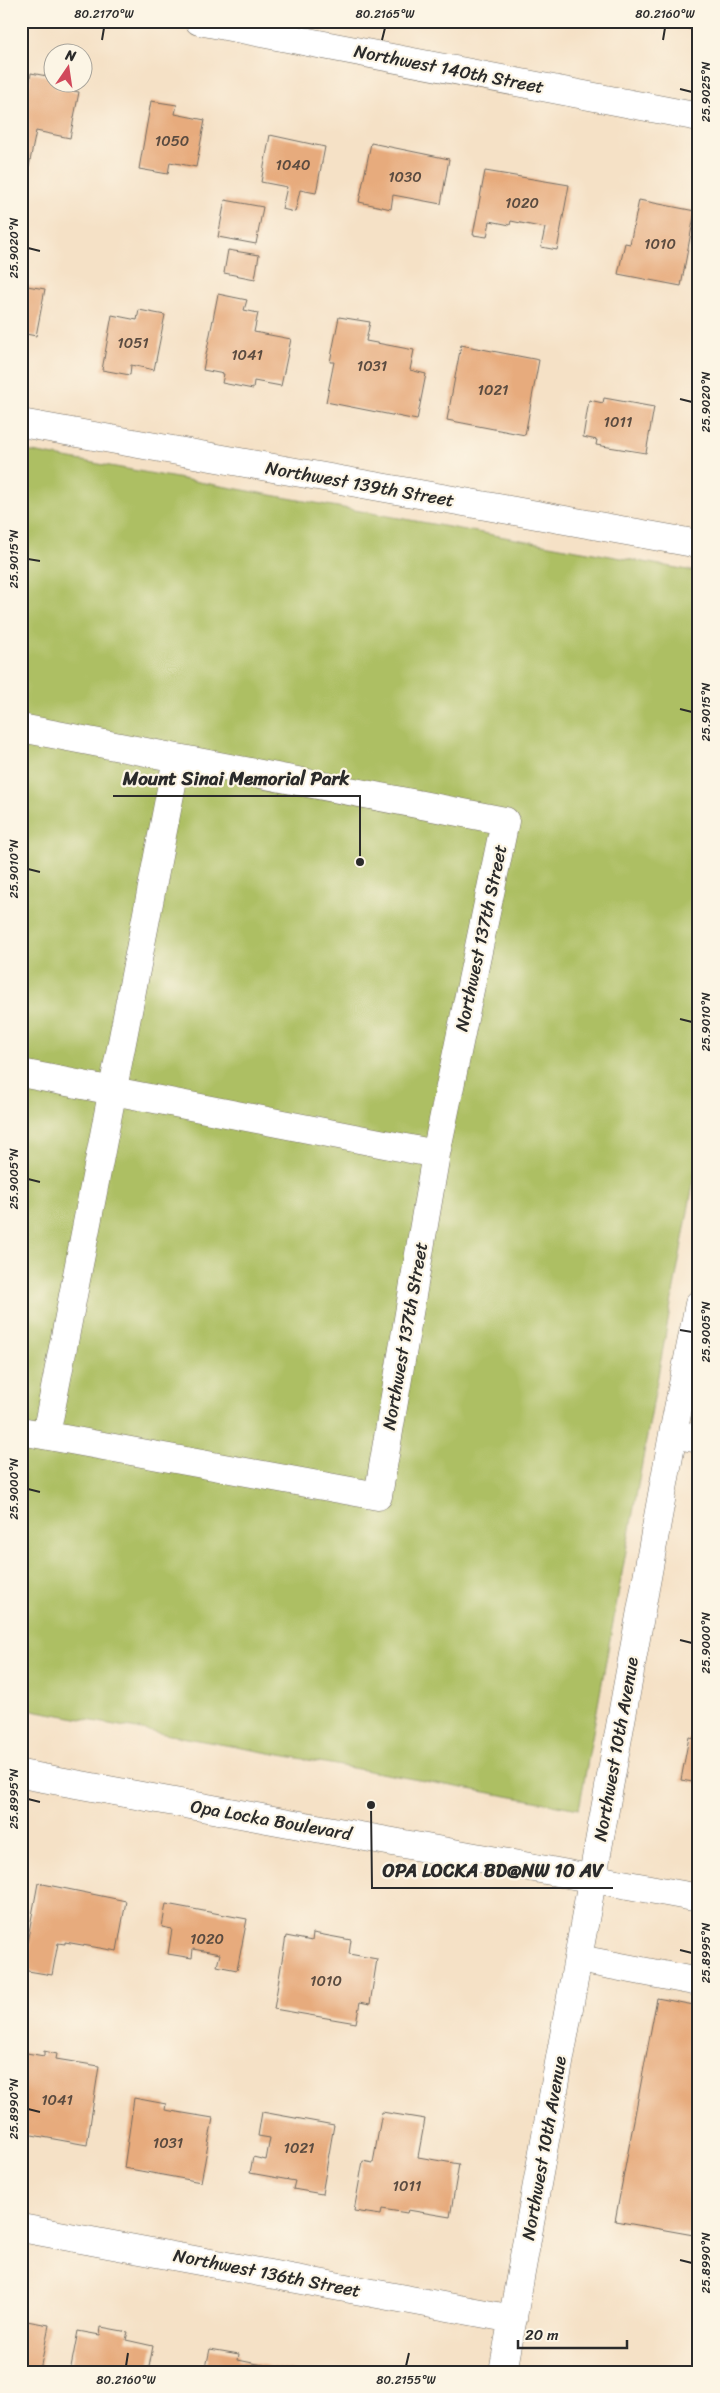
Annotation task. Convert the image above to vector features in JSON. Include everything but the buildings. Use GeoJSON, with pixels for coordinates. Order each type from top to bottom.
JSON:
{"type":"FeatureCollection","features":[{"type":"Feature","properties":{"kind":"street","name":"Northwest 140th Street"},"geometry":{"type":"LineString","coordinates":[[199,21],[699,117]]}},
{"type":"Feature","properties":{"kind":"street","name":"Northwest 139th Street"},"geometry":{"type":"LineString","coordinates":[[21,423],[699,544]]}},
{"type":"Feature","properties":{"kind":"street"},"geometry":{"type":"LineString","coordinates":[[21,728],[177,758],[114,1091],[34,1433]]}},
{"type":"Feature","properties":{"kind":"street","name":"Northwest 137th Street"},"geometry":{"type":"LineString","coordinates":[[34,1433],[378,1496],[436,1154],[505,822],[177,758]]}},
{"type":"Feature","properties":{"kind":"street"},"geometry":{"type":"LineString","coordinates":[[21,1073],[436,1154]]}},
{"type":"Feature","properties":{"kind":"street","name":"Northwest 10th Avenue"},"geometry":{"type":"LineString","coordinates":[[504,2372],[593,1879],[686,1436],[699,1304]]}},
{"type":"Feature","properties":{"kind":"street","name":"Opa Locka Boulevard"},"geometry":{"type":"LineString","coordinates":[[21,1774],[699,1898]]}},
{"type":"Feature","properties":{"kind":"street"},"geometry":{"type":"LineString","coordinates":[[579,1959],[699,1982]]}},
{"type":"Feature","properties":{"kind":"street","name":"Northwest 136th Street"},"geometry":{"type":"LineString","coordinates":[[21,2228],[513,2319]]}},
{"type":"Feature","properties":{"kind":"green space"},"geometry":{"type":"Polygon","coordinates":[[[21,450],[699,572],[699,1151],[579,1809],[21,1708],[21,450]]]}},
{"type":"Feature","properties":{"kind":"place","name":"Mount Sinai Memorial Park"},"geometry":{"type":"Point","coordinates":[360,862]}},
{"type":"Feature","properties":{"kind":"place","name":"OPA LOCKA BD@NW 10 AV"},"geometry":{"type":"Point","coordinates":[371,1805]}}]}
